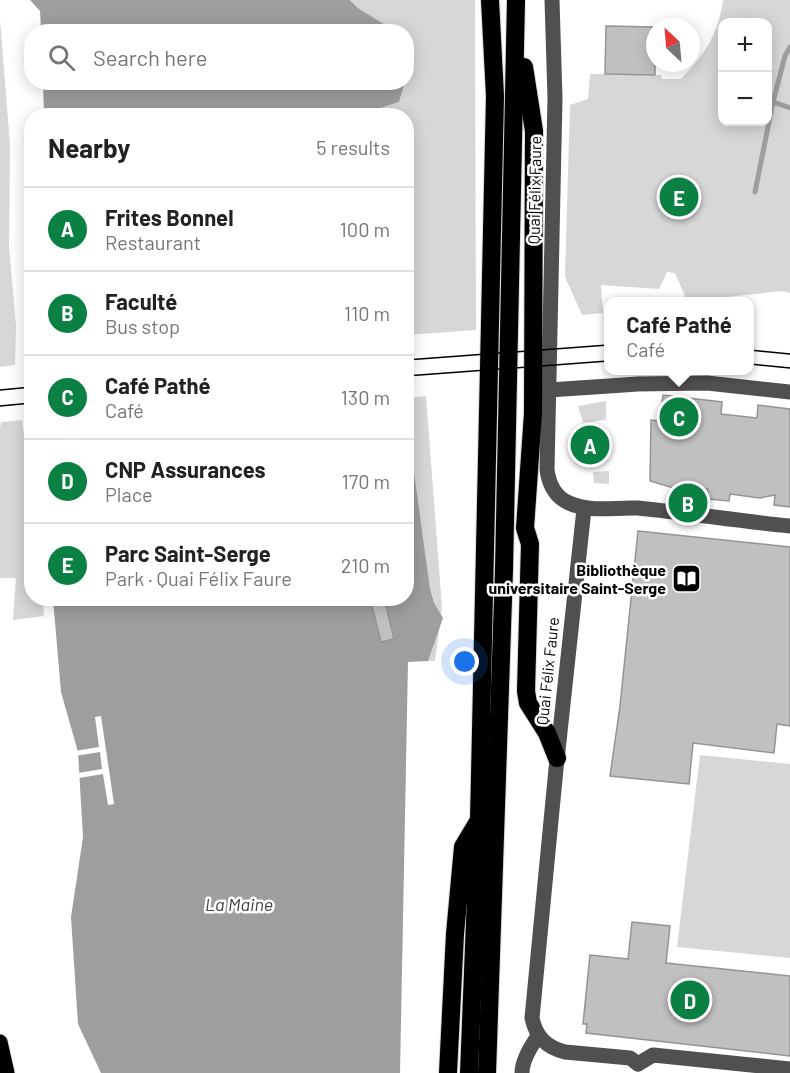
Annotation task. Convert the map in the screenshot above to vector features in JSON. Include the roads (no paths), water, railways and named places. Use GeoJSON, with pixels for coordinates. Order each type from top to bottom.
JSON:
{"type":"FeatureCollection","features":[{"type":"Feature","properties":{"kind":"highway"},"geometry":{"type":"LineString","coordinates":[[469,1073],[479,821],[495,108],[490,0]]}},
{"type":"Feature","properties":{"kind":"highway"},"geometry":{"type":"LineString","coordinates":[[516,6],[534,131],[533,413],[525,528],[530,544],[526,691],[528,703],[547,733],[557,758]]}},
{"type":"Feature","properties":{"kind":"highway","name":"Quai Félix Faure"},"geometry":{"type":"LineString","coordinates":[[487,1073],[504,569],[516,6]]}},
{"type":"Feature","properties":{"kind":"highway"},"geometry":{"type":"LineString","coordinates":[[504,569],[525,528]]}},
{"type":"Feature","properties":{"kind":"highway"},"geometry":{"type":"LineString","coordinates":[[448,1073],[455,934],[464,847],[479,821]]}},
{"type":"Feature","properties":{"kind":"main road"},"geometry":{"type":"LineString","coordinates":[[0,1042],[7,1073]]}},
{"type":"Feature","properties":{"kind":"street","name":"Quai Félix Faure"},"geometry":{"type":"LineString","coordinates":[[538,1036],[534,1028],[532,1010],[584,509],[566,502],[557,494],[549,483],[547,470],[555,98],[552,0]]}},
{"type":"Feature","properties":{"kind":"street"},"geometry":{"type":"LineString","coordinates":[[534,131],[555,98]]}},
{"type":"Feature","properties":{"kind":"street"},"geometry":{"type":"LineString","coordinates":[[549,390],[638,384],[707,383],[790,392]]}},
{"type":"Feature","properties":{"kind":"street"},"geometry":{"type":"LineString","coordinates":[[584,509],[636,508],[790,526]]}},
{"type":"Feature","properties":{"kind":"street"},"geometry":{"type":"LineString","coordinates":[[522,1073],[522,1066],[529,1049],[538,1036],[546,1044],[565,1052],[630,1058],[639,1068],[653,1055],[790,1069]]}},
{"type":"Feature","properties":{"kind":"water"},"geometry":{"type":"Polygon","coordinates":[[[30,0],[350,0],[358,8],[384,24],[41,24],[40,11],[30,0]]]}},
{"type":"Feature","properties":{"kind":"water"},"geometry":{"type":"Polygon","coordinates":[[[43,90],[403,90],[399,102],[380,108],[44,108],[43,90]]]}},
{"type":"Feature","properties":{"kind":"water","name":"La Maine"},"geometry":{"type":"Polygon","coordinates":[[[414,472],[430,589],[434,603],[443,618],[428,661],[408,662],[400,1073],[101,1073],[78,1024],[71,917],[83,837],[78,752],[61,692],[54,606],[414,606],[414,472]]]}},
{"type":"Feature","properties":{"kind":"waterway"},"geometry":{"type":"LineString","coordinates":[[755,192],[773,102],[785,56],[790,47]]}},
{"type":"Feature","properties":{"kind":"waterway"},"geometry":{"type":"LineString","coordinates":[[773,102],[790,108]]}},
{"type":"Feature","properties":{"kind":"tram line"},"geometry":{"type":"LineString","coordinates":[[414,359],[604,345]]}},
{"type":"Feature","properties":{"kind":"tram line"},"geometry":{"type":"LineString","coordinates":[[754,350],[790,354]]}},
{"type":"Feature","properties":{"kind":"tram line"},"geometry":{"type":"LineString","coordinates":[[414,375],[604,361]]}},
{"type":"Feature","properties":{"kind":"tram line"},"geometry":{"type":"LineString","coordinates":[[754,364],[790,368]]}},
{"type":"Feature","properties":{"kind":"tram line"},"geometry":{"type":"LineString","coordinates":[[0,390],[24,388]]}},
{"type":"Feature","properties":{"kind":"tram line"},"geometry":{"type":"LineString","coordinates":[[0,406],[24,404]]}},
{"type":"Feature","properties":{"kind":"place","name":"Parc Saint-Serge"},"geometry":{"type":"Point","coordinates":[679,197]}},
{"type":"Feature","properties":{"kind":"place","name":"Café Pathé"},"geometry":{"type":"Point","coordinates":[679,417]}},
{"type":"Feature","properties":{"kind":"place","name":"Frites Bonnel"},"geometry":{"type":"Point","coordinates":[590,445]}},
{"type":"Feature","properties":{"kind":"place","name":"Faculté"},"geometry":{"type":"Point","coordinates":[688,503]}},
{"type":"Feature","properties":{"kind":"place","name":"Bibliothèque universitaire Saint-Serge"},"geometry":{"type":"Point","coordinates":[687,578]}},
{"type":"Feature","properties":{"kind":"place","name":"CNP Assurances"},"geometry":{"type":"Point","coordinates":[690,1000]}}]}
